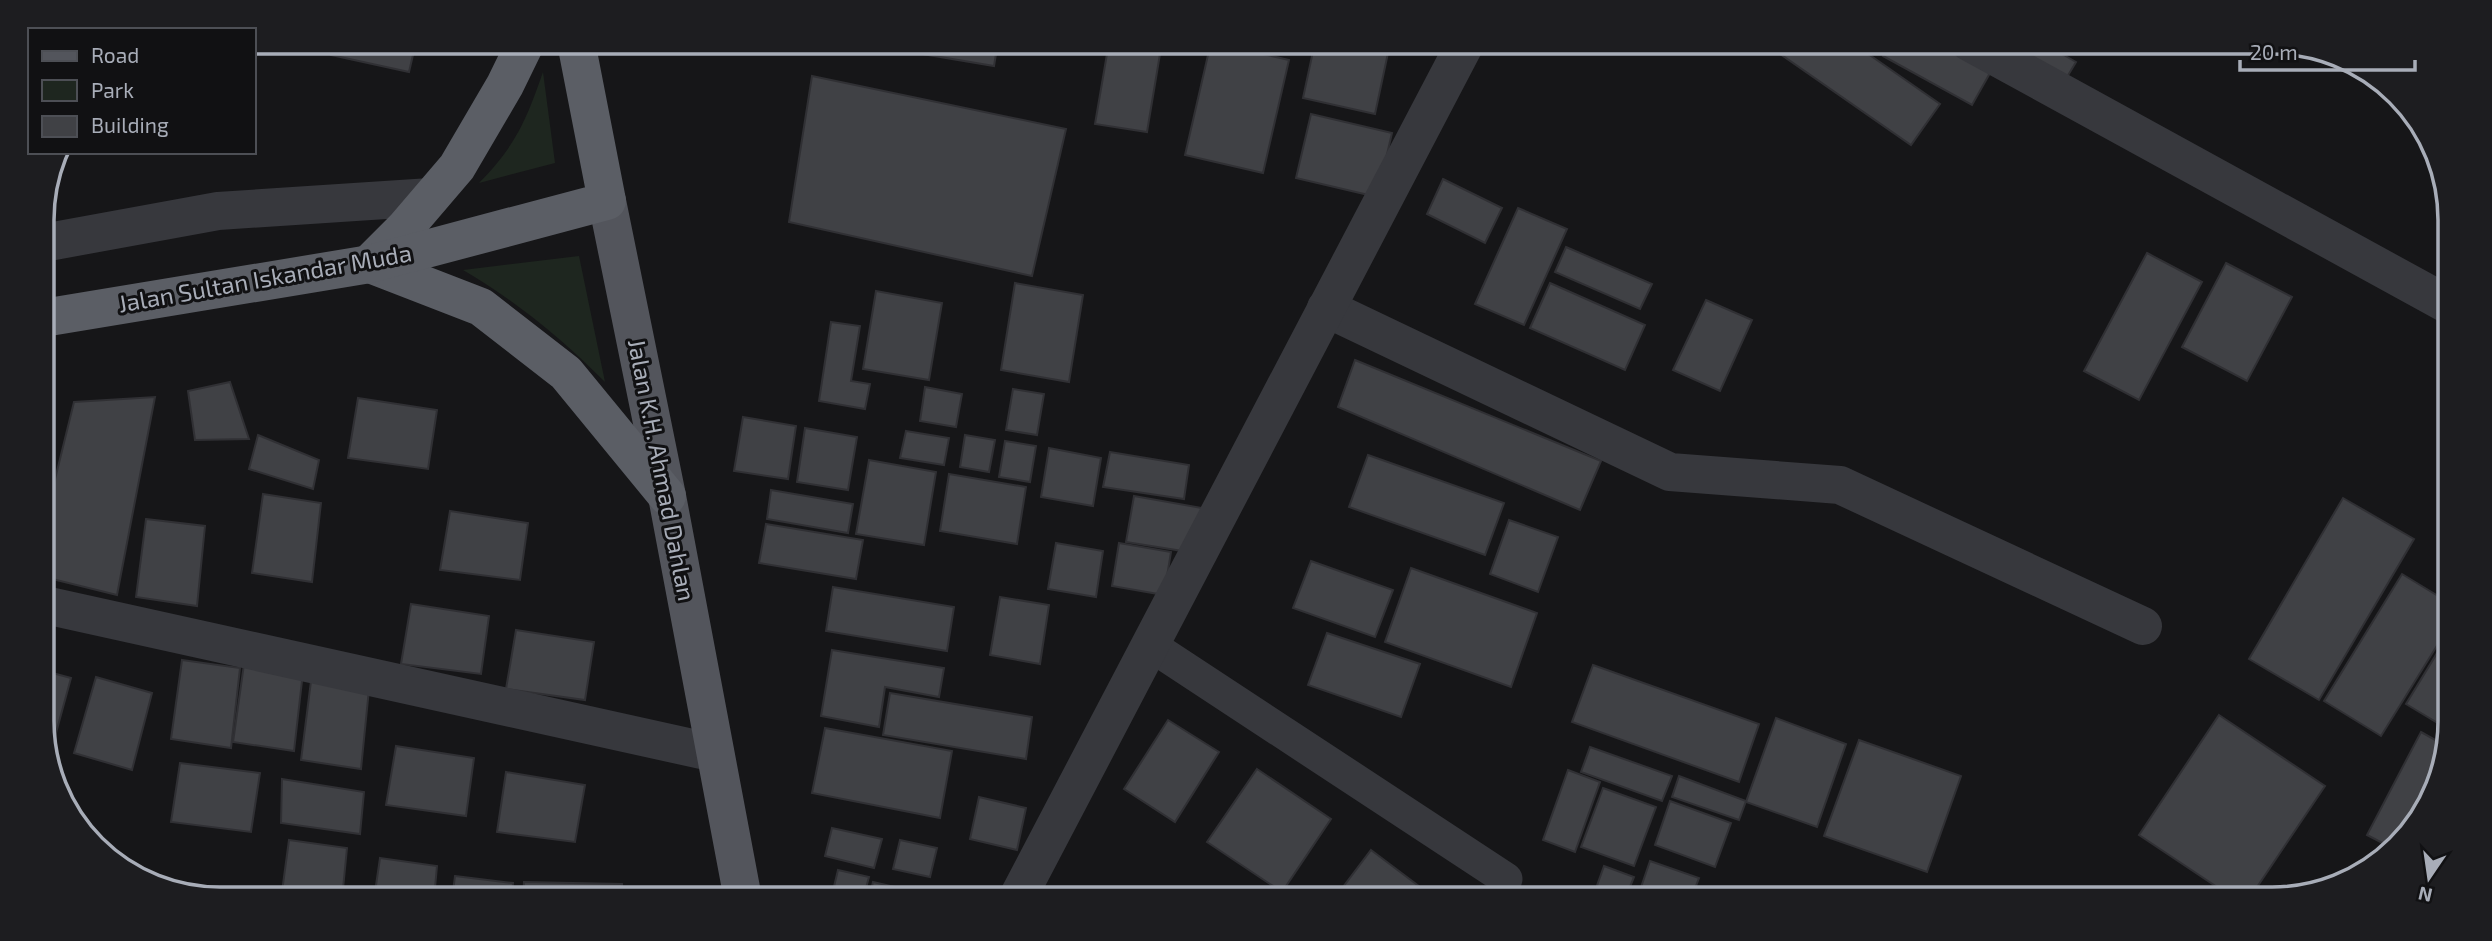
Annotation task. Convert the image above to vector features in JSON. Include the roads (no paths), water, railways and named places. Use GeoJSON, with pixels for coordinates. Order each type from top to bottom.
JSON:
{"type":"FeatureCollection","features":[{"type":"Feature","properties":{"kind":"highway"},"geometry":{"type":"LineString","coordinates":[[520,55],[457,167],[370,264],[481,307],[566,373],[667,496]]}},
{"type":"Feature","properties":{"kind":"highway","name":"Jalan K.H. Ahmad Dahlan"},"geometry":{"type":"LineString","coordinates":[[578,55],[607,201]]}},
{"type":"Feature","properties":{"kind":"highway","name":"Jalan Sultan Iskandar Muda"},"geometry":{"type":"LineString","coordinates":[[55,316],[370,264],[607,201]]}},
{"type":"Feature","properties":{"kind":"main road","name":"Jalan K.H. Ahmad Dahlan"},"geometry":{"type":"LineString","coordinates":[[607,201],[667,496],[741,887]]}},
{"type":"Feature","properties":{"kind":"street"},"geometry":{"type":"LineString","coordinates":[[1023,887],[1456,54]]}},
{"type":"Feature","properties":{"kind":"street"},"geometry":{"type":"LineString","coordinates":[[1991,54],[2438,299]]}},
{"type":"Feature","properties":{"kind":"street"},"geometry":{"type":"LineString","coordinates":[[55,241],[218,211],[432,197]]}},
{"type":"Feature","properties":{"kind":"street"},"geometry":{"type":"LineString","coordinates":[[1326,308],[1670,472],[1840,485],[2143,626]]}},
{"type":"Feature","properties":{"kind":"street"},"geometry":{"type":"LineString","coordinates":[[54,607],[716,753]]}},
{"type":"Feature","properties":{"kind":"lane"},"geometry":{"type":"LineString","coordinates":[[1150,645],[1506,879]]}}]}
